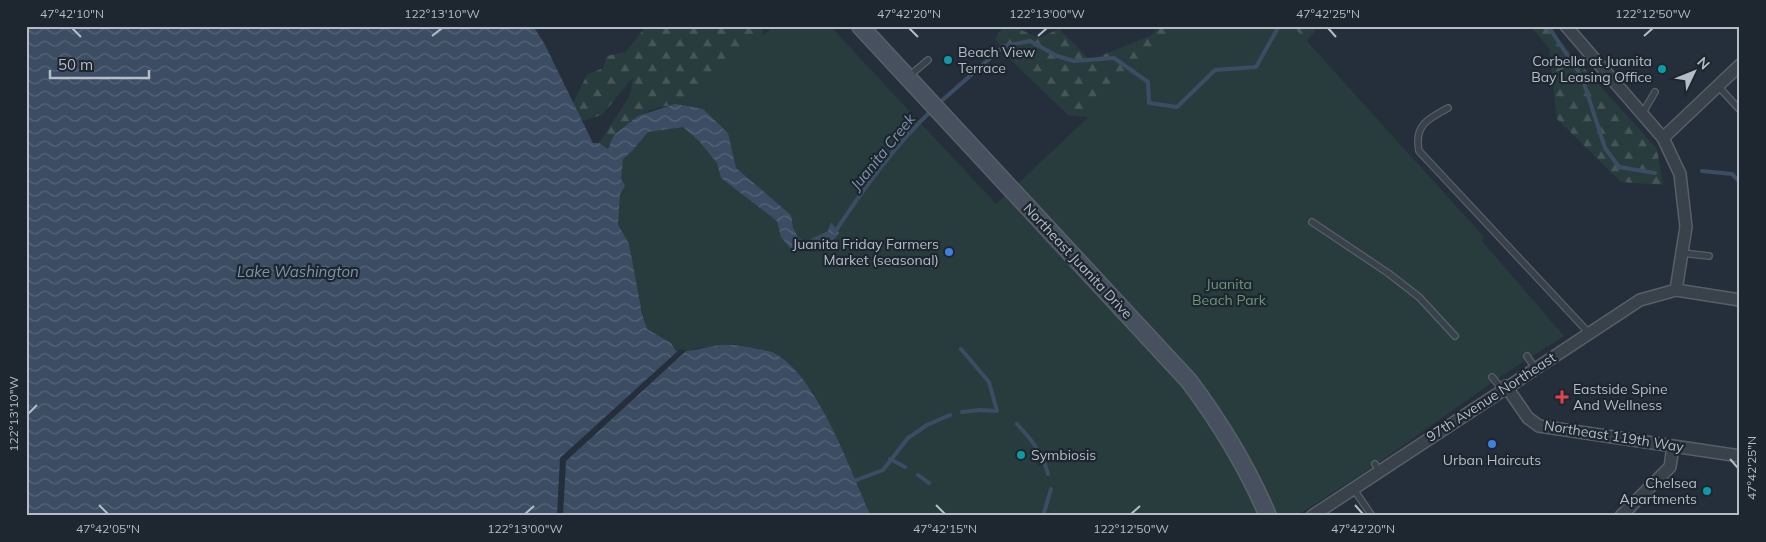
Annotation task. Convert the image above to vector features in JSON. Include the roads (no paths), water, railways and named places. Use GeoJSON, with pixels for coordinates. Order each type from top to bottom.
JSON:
{"type":"FeatureCollection","features":[{"type":"Feature","properties":{"kind":"main road","name":"Northeast Juanita Drive"},"geometry":{"type":"LineString","coordinates":[[860,26],[1189,381],[1220,423],[1241,458],[1268,516]]}},
{"type":"Feature","properties":{"kind":"street"},"geometry":{"type":"LineString","coordinates":[[1566,26],[1663,138],[1680,174],[1686,227],[1676,290],[1740,300]]}},
{"type":"Feature","properties":{"kind":"street"},"geometry":{"type":"LineString","coordinates":[[1663,138],[1740,66]]}},
{"type":"Feature","properties":{"kind":"street","name":"97th Avenue Northeast"},"geometry":{"type":"LineString","coordinates":[[1312,516],[1353,488],[1377,468],[1504,388],[1588,332],[1640,300],[1676,290]]}},
{"type":"Feature","properties":{"kind":"street","name":"Northeast 119th Way"},"geometry":{"type":"LineString","coordinates":[[1504,388],[1528,418],[1539,426],[1740,456]]}},
{"type":"Feature","properties":{"kind":"street"},"geometry":{"type":"LineString","coordinates":[[1621,516],[1670,467],[1673,446]]}},
{"type":"Feature","properties":{"kind":"lane"},"geometry":{"type":"LineString","coordinates":[[908,78],[928,60]]}},
{"type":"Feature","properties":{"kind":"lane"},"geometry":{"type":"LineString","coordinates":[[1718,86],[1740,110]]}},
{"type":"Feature","properties":{"kind":"lane"},"geometry":{"type":"LineString","coordinates":[[1642,114],[1656,92]]}},
{"type":"Feature","properties":{"kind":"lane"},"geometry":{"type":"LineString","coordinates":[[1448,108],[1432,116],[1420,128],[1416,137],[1419,151],[1588,332]]}},
{"type":"Feature","properties":{"kind":"lane"},"geometry":{"type":"LineString","coordinates":[[1312,222],[1419,297],[1455,336]]}},
{"type":"Feature","properties":{"kind":"lane"},"geometry":{"type":"LineString","coordinates":[[1682,253],[1710,256]]}},
{"type":"Feature","properties":{"kind":"lane"},"geometry":{"type":"LineString","coordinates":[[1527,356],[1535,368]]}},
{"type":"Feature","properties":{"kind":"lane"},"geometry":{"type":"LineString","coordinates":[[1492,377],[1504,388]]}},
{"type":"Feature","properties":{"kind":"lane"},"geometry":{"type":"LineString","coordinates":[[1353,488],[1372,516]]}},
{"type":"Feature","properties":{"kind":"water","name":"Lake Washington"},"geometry":{"type":"Polygon","coordinates":[[[26,26],[533,26],[544,43],[593,143],[599,143],[608,149],[614,135],[638,116],[675,104],[703,109],[728,133],[736,168],[791,215],[793,228],[799,239],[807,241],[828,231],[831,222],[839,233],[830,243],[818,248],[791,249],[781,237],[777,221],[721,178],[717,163],[699,141],[683,127],[648,132],[623,159],[621,179],[625,186],[620,194],[618,224],[629,244],[642,313],[647,329],[671,343],[676,351],[690,351],[718,345],[736,345],[772,352],[790,365],[805,382],[831,426],[871,516],[26,516],[26,26]]]}},
{"type":"Feature","properties":{"kind":"waterway","name":"Juanita Creek"},"geometry":{"type":"LineString","coordinates":[[938,104],[1004,46],[1030,41],[1057,56],[1074,61],[1114,58],[1148,82],[1149,103],[1177,107],[1215,70],[1256,67],[1279,26]]}},
{"type":"Feature","properties":{"kind":"waterway","name":"Juanita Creek"},"geometry":{"type":"LineString","coordinates":[[1548,26],[1582,77],[1605,148],[1619,167],[1655,173]]}},
{"type":"Feature","properties":{"kind":"waterway","name":"Juanita Creek"},"geometry":{"type":"LineString","coordinates":[[835,232],[880,168],[917,124],[931,111]]}},
{"type":"Feature","properties":{"kind":"waterway","name":"Juanita Creek"},"geometry":{"type":"LineString","coordinates":[[1702,171],[1732,174],[1740,182]]}},
{"type":"Feature","properties":{"kind":"waterway"},"geometry":{"type":"LineString","coordinates":[[961,349],[989,382],[997,411],[962,412]]}},
{"type":"Feature","properties":{"kind":"waterway"},"geometry":{"type":"LineString","coordinates":[[854,481],[883,470],[908,438],[927,425],[950,415]]}},
{"type":"Feature","properties":{"kind":"waterway"},"geometry":{"type":"LineString","coordinates":[[1017,424],[1036,447],[1048,474]]}},
{"type":"Feature","properties":{"kind":"waterway"},"geometry":{"type":"LineString","coordinates":[[890,459],[905,467]]}},
{"type":"Feature","properties":{"kind":"waterway"},"geometry":{"type":"LineString","coordinates":[[918,475],[929,483]]}},
{"type":"Feature","properties":{"kind":"waterway"},"geometry":{"type":"LineString","coordinates":[[1043,516],[1051,489]]}},
{"type":"Feature","properties":{"kind":"place","name":"Beach View Terrace"},"geometry":{"type":"Point","coordinates":[948,60]}},
{"type":"Feature","properties":{"kind":"place","name":"Corbella at Juanita Bay Leasing Office"},"geometry":{"type":"Point","coordinates":[1662,69]}},
{"type":"Feature","properties":{"kind":"place","name":"Juanita Friday Farmers Market (seasonal)"},"geometry":{"type":"Point","coordinates":[949,252]}},
{"type":"Feature","properties":{"kind":"place","name":"Eastside Spine And Wellness"},"geometry":{"type":"Point","coordinates":[1562,397]}},
{"type":"Feature","properties":{"kind":"place","name":"Urban Haircuts"},"geometry":{"type":"Point","coordinates":[1492,444]}},
{"type":"Feature","properties":{"kind":"place","name":"Symbiosis"},"geometry":{"type":"Point","coordinates":[1021,455]}},
{"type":"Feature","properties":{"kind":"place","name":"Chelsea Apartments"},"geometry":{"type":"Point","coordinates":[1707,491]}},
{"type":"Feature","properties":{"kind":"park label","name":"Juanita Beach Park"},"geometry":{"type":"Point","coordinates":[1229,292]}}]}
